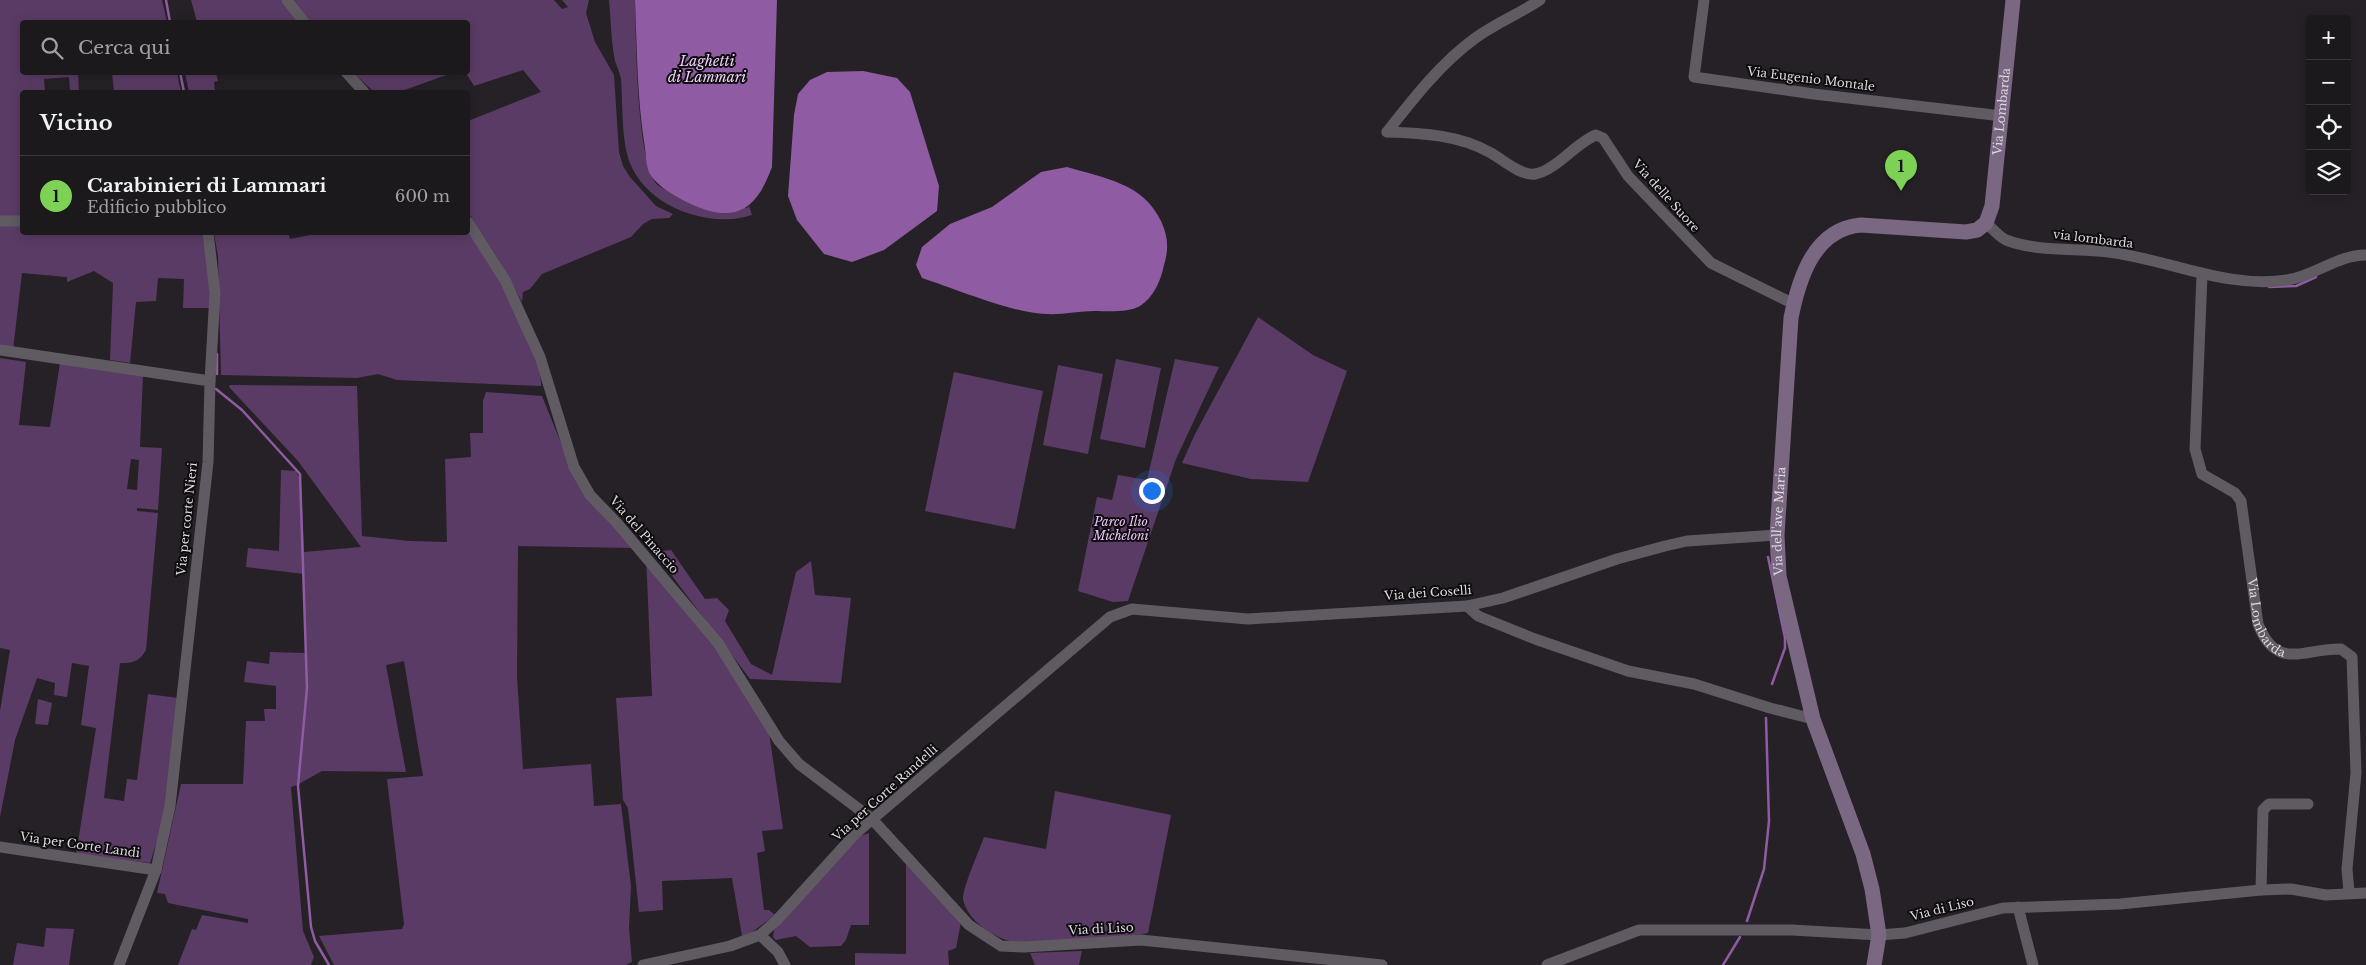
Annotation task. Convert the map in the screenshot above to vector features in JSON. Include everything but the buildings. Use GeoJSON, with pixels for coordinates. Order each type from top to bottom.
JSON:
{"type":"FeatureCollection","features":[{"type":"Feature","properties":{"kind":"street"},"geometry":{"type":"LineString","coordinates":[[287,0],[302,20]]}},
{"type":"Feature","properties":{"kind":"street","name":"Via delle Suore"},"geometry":{"type":"LineString","coordinates":[[1540,0],[1475,38],[1457,52],[1421,90],[1387,132],[1428,133],[1480,147],[1525,173],[1536,174],[1567,155],[1587,138],[1596,135],[1603,138],[1628,176],[1711,263],[1794,304]]}},
{"type":"Feature","properties":{"kind":"street","name":"Via Eugenio Montale"},"geometry":{"type":"LineString","coordinates":[[1704,0],[1694,77],[1814,94],[2002,116]]}},
{"type":"Feature","properties":{"kind":"street","name":"Via Lombarda"},"geometry":{"type":"LineString","coordinates":[[1986,222],[1992,206],[2012,0]]}},
{"type":"Feature","properties":{"kind":"street"},"geometry":{"type":"LineString","coordinates":[[349,75],[362,90]]}},
{"type":"Feature","properties":{"kind":"street"},"geometry":{"type":"LineString","coordinates":[[0,221],[20,221]]}},
{"type":"Feature","properties":{"kind":"street","name":"via lombarda"},"geometry":{"type":"LineString","coordinates":[[1986,222],[2005,239],[2034,246],[2109,252],[2162,263],[2202,275],[2230,279],[2288,280],[2346,256],[2366,255]]}},
{"type":"Feature","properties":{"kind":"street","name":"Via dell'ave Maria"},"geometry":{"type":"LineString","coordinates":[[1874,965],[1879,935],[1872,889],[1862,854],[1813,719],[1779,576],[1777,535],[1786,370],[1794,304],[1817,248],[1830,234],[1848,226],[1860,225],[1966,232],[1977,230],[1986,222]]}},
{"type":"Feature","properties":{"kind":"street","name":"Via del Pinaccio"},"geometry":{"type":"LineString","coordinates":[[470,225],[505,280],[540,357],[574,467],[590,495],[617,523],[718,643],[779,741],[799,764],[872,819]]}},
{"type":"Feature","properties":{"kind":"street","name":"Via per corte Nieri"},"geometry":{"type":"LineString","coordinates":[[119,965],[156,870],[170,806],[208,462],[215,293],[208,235]]}},
{"type":"Feature","properties":{"kind":"street","name":"Via Lombarda"},"geometry":{"type":"LineString","coordinates":[[2202,275],[2195,449],[2202,474],[2235,493],[2241,501],[2260,631],[2272,648],[2282,654],[2300,656],[2341,649],[2352,657],[2356,773],[2347,869],[2349,892]]}},
{"type":"Feature","properties":{"kind":"street"},"geometry":{"type":"LineString","coordinates":[[0,350],[210,381]]}},
{"type":"Feature","properties":{"kind":"street","name":"Via dei Coselli"},"geometry":{"type":"LineString","coordinates":[[1132,610],[1248,619],[1467,606],[1503,598],[1617,559],[1665,546],[1687,541],[1777,535]]}},
{"type":"Feature","properties":{"kind":"street"},"geometry":{"type":"LineString","coordinates":[[1467,606],[1478,616],[1535,639],[1628,671],[1694,684],[1770,708],[1813,719]]}},
{"type":"Feature","properties":{"kind":"street","name":"Via per Corte Randelli"},"geometry":{"type":"LineString","coordinates":[[643,965],[730,946],[760,935],[856,833],[872,819],[1110,617],[1132,610]]}},
{"type":"Feature","properties":{"kind":"street"},"geometry":{"type":"LineString","coordinates":[[2262,890],[2263,810],[2270,804],[2308,804]]}},
{"type":"Feature","properties":{"kind":"street","name":"Via di Liso"},"geometry":{"type":"LineString","coordinates":[[872,819],[968,925],[1001,946],[1024,947],[1141,940],[1382,965]]}},
{"type":"Feature","properties":{"kind":"street","name":"Via per Corte Landi"},"geometry":{"type":"LineString","coordinates":[[0,847],[156,870]]}},
{"type":"Feature","properties":{"kind":"street","name":"Via di Liso"},"geometry":{"type":"LineString","coordinates":[[1547,965],[1638,930],[1792,930],[1879,935],[1905,933],[2003,908],[2120,904],[2262,890],[2291,889],[2342,895],[2349,892]]}},
{"type":"Feature","properties":{"kind":"street"},"geometry":{"type":"LineString","coordinates":[[2349,892],[2366,893]]}},
{"type":"Feature","properties":{"kind":"street"},"geometry":{"type":"LineString","coordinates":[[2018,907],[2033,965]]}},
{"type":"Feature","properties":{"kind":"street"},"geometry":{"type":"LineString","coordinates":[[760,935],[778,952],[785,965]]}},
{"type":"Feature","properties":{"kind":"green space"},"geometry":{"type":"Polygon","coordinates":[[[0,0],[162,0],[167,20],[20,20],[20,75],[78,75],[79,90],[70,90],[69,77],[44,79],[45,90],[20,90],[20,216],[0,216],[0,0]]]}},
{"type":"Feature","properties":{"kind":"green space"},"geometry":{"type":"Polygon","coordinates":[[[191,0],[286,0],[301,20],[196,20],[191,0]]]}},
{"type":"Feature","properties":{"kind":"green space"},"geometry":{"type":"Polygon","coordinates":[[[294,0],[554,0],[562,9],[568,7],[562,0],[589,0],[586,13],[595,42],[614,75],[619,152],[623,166],[630,177],[656,206],[673,214],[669,218],[652,219],[643,224],[631,237],[542,274],[530,289],[523,292],[522,302],[502,265],[470,215],[470,120],[541,92],[523,70],[474,86],[467,75],[470,75],[470,20],[309,20],[294,0]]]}},
{"type":"Feature","properties":{"kind":"green space"},"geometry":{"type":"Polygon","coordinates":[[[609,0],[635,0],[639,99],[646,155],[651,175],[659,186],[677,194],[747,208],[749,206],[752,215],[735,219],[717,219],[681,211],[650,192],[638,178],[630,163],[625,144],[621,79],[615,61],[609,0]]]}},
{"type":"Feature","properties":{"kind":"green space"},"geometry":{"type":"Polygon","coordinates":[[[112,75],[177,75],[181,90],[114,90],[112,75]]]}},
{"type":"Feature","properties":{"kind":"green space"},"geometry":{"type":"Polygon","coordinates":[[[185,75],[216,75],[218,81],[214,82],[215,90],[189,90],[185,75]]]}},
{"type":"Feature","properties":{"kind":"green space"},"geometry":{"type":"Polygon","coordinates":[[[356,75],[446,75],[405,90],[372,90],[356,75]]]}},
{"type":"Feature","properties":{"kind":"green space"},"geometry":{"type":"Polygon","coordinates":[[[0,223],[20,223],[20,235],[205,235],[211,308],[183,308],[184,279],[158,278],[156,301],[136,302],[130,363],[110,360],[113,283],[94,271],[67,282],[67,277],[22,273],[13,350],[0,348],[0,223]]]}},
{"type":"Feature","properties":{"kind":"green space"},"geometry":{"type":"Polygon","coordinates":[[[470,232],[499,274],[510,296],[532,349],[541,379],[541,386],[397,380],[378,374],[357,378],[221,375],[218,256],[214,235],[289,235],[290,239],[311,235],[470,235],[470,232]]]}},
{"type":"Feature","properties":{"kind":"green space"},"geometry":{"type":"Polygon","coordinates":[[[1258,317],[1313,355],[1347,371],[1308,482],[1251,479],[1182,463],[1195,434],[1258,317]]]}},
{"type":"Feature","properties":{"kind":"green space"},"geometry":{"type":"Polygon","coordinates":[[[0,358],[26,362],[19,425],[50,427],[60,363],[143,374],[140,447],[162,448],[158,510],[137,508],[137,511],[158,513],[146,650],[135,661],[120,663],[104,798],[124,801],[127,779],[137,780],[148,694],[178,698],[165,816],[150,863],[76,855],[96,728],[81,725],[89,666],[72,663],[67,697],[54,695],[55,683],[37,678],[15,740],[0,817],[0,711],[10,650],[0,648],[0,358]],[[131,459],[127,489],[137,490],[139,460],[131,459]]]}},
{"type":"Feature","properties":{"kind":"green space"},"geometry":{"type":"Polygon","coordinates":[[[1116,359],[1161,368],[1145,448],[1100,439],[1116,359]]]}},
{"type":"Feature","properties":{"kind":"green space","name":"Parco Ilio Micheloni"},"geometry":{"type":"Polygon","coordinates":[[[1175,359],[1219,367],[1176,459],[1128,601],[1113,602],[1078,591],[1097,497],[1112,500],[1118,475],[1147,480],[1175,359]]]}},
{"type":"Feature","properties":{"kind":"green space"},"geometry":{"type":"Polygon","coordinates":[[[1058,365],[1103,374],[1088,454],[1043,445],[1058,365]]]}},
{"type":"Feature","properties":{"kind":"green space"},"geometry":{"type":"Polygon","coordinates":[[[954,372],[1043,391],[1015,529],[925,511],[954,372]]]}},
{"type":"Feature","properties":{"kind":"green space"},"geometry":{"type":"Polygon","coordinates":[[[230,385],[357,386],[362,536],[410,541],[447,542],[445,459],[471,457],[470,433],[483,433],[483,401],[486,392],[542,396],[569,463],[631,548],[518,546],[517,677],[523,769],[591,764],[594,806],[621,804],[631,886],[629,928],[632,962],[626,965],[334,965],[319,936],[402,929],[404,924],[387,779],[423,776],[404,661],[386,665],[406,772],[322,771],[291,787],[303,931],[314,957],[311,965],[178,965],[192,929],[196,930],[202,915],[248,923],[248,919],[168,903],[165,894],[157,893],[181,784],[243,784],[246,721],[265,721],[264,709],[276,709],[276,686],[244,682],[247,661],[269,664],[270,652],[306,653],[304,574],[246,567],[248,548],[279,551],[281,470],[296,471],[301,481],[304,552],[361,547],[298,461],[229,387],[230,385]]]}},
{"type":"Feature","properties":{"kind":"green space"},"geometry":{"type":"Polygon","coordinates":[[[671,550],[705,599],[717,598],[729,610],[725,621],[751,664],[772,675],[796,572],[811,561],[815,595],[851,598],[841,683],[750,679],[654,552],[671,550]]]}},
{"type":"Feature","properties":{"kind":"green space"},"geometry":{"type":"Polygon","coordinates":[[[646,554],[719,647],[769,732],[783,829],[762,831],[765,851],[757,853],[764,910],[769,910],[775,915],[747,936],[742,936],[732,878],[662,881],[663,910],[639,912],[628,808],[623,800],[616,698],[652,696],[646,554]]]}},
{"type":"Feature","properties":{"kind":"green space"},"geometry":{"type":"Polygon","coordinates":[[[38,699],[52,703],[48,725],[35,724],[38,699]]]}},
{"type":"Feature","properties":{"kind":"green space"},"geometry":{"type":"Polygon","coordinates":[[[1055,791],[1171,815],[1148,933],[1076,941],[1018,942],[1006,940],[993,934],[973,919],[969,913],[965,906],[963,894],[984,837],[1046,849],[1055,791]]]}},
{"type":"Feature","properties":{"kind":"green space"},"geometry":{"type":"Polygon","coordinates":[[[869,833],[869,925],[851,925],[846,940],[841,946],[810,947],[796,936],[776,940],[773,937],[774,930],[860,836],[869,833]]]}},
{"type":"Feature","properties":{"kind":"green space"},"geometry":{"type":"Polygon","coordinates":[[[906,863],[961,922],[956,948],[948,951],[949,965],[855,965],[855,953],[906,954],[906,863]]]}},
{"type":"Feature","properties":{"kind":"green space"},"geometry":{"type":"Polygon","coordinates":[[[46,928],[74,929],[69,965],[13,965],[17,943],[44,947],[46,928]]]}},
{"type":"Feature","properties":{"kind":"green space"},"geometry":{"type":"Polygon","coordinates":[[[1082,951],[1079,965],[1035,965],[1030,953],[1082,951]]]}},
{"type":"Feature","properties":{"kind":"water","name":"Laghetti di Lammari"},"geometry":{"type":"Polygon","coordinates":[[[635,0],[777,0],[772,167],[760,193],[748,206],[731,213],[713,212],[703,209],[671,194],[655,181],[650,174],[646,161],[640,111],[635,0]]]}},
{"type":"Feature","properties":{"kind":"water"},"geometry":{"type":"Polygon","coordinates":[[[863,71],[897,78],[910,92],[939,186],[937,211],[884,250],[852,262],[824,254],[797,220],[788,196],[794,115],[798,94],[810,80],[827,72],[863,71]]]}},
{"type":"Feature","properties":{"kind":"water"},"geometry":{"type":"Polygon","coordinates":[[[1067,167],[1108,179],[1133,190],[1144,198],[1161,221],[1167,243],[1166,259],[1156,288],[1140,306],[1124,311],[1032,313],[984,300],[922,278],[916,265],[922,247],[950,224],[992,207],[1041,172],[1067,167]]]}},
{"type":"Feature","properties":{"kind":"waterway"},"geometry":{"type":"LineString","coordinates":[[166,0],[170,20]]}},
{"type":"Feature","properties":{"kind":"waterway"},"geometry":{"type":"LineString","coordinates":[[181,75],[184,90]]}},
{"type":"Feature","properties":{"kind":"waterway"},"geometry":{"type":"LineString","coordinates":[[2269,287],[2296,286],[2316,277]]}},
{"type":"Feature","properties":{"kind":"waterway"},"geometry":{"type":"LineString","coordinates":[[217,354],[217,374]]}},
{"type":"Feature","properties":{"kind":"waterway"},"geometry":{"type":"LineString","coordinates":[[216,389],[242,410],[300,474],[307,688],[298,786],[311,927],[315,941],[329,965]]}},
{"type":"Feature","properties":{"kind":"waterway"},"geometry":{"type":"LineString","coordinates":[[1768,557],[1785,638],[1785,648],[1772,684]]}},
{"type":"Feature","properties":{"kind":"waterway"},"geometry":{"type":"LineString","coordinates":[[1747,921],[1764,869],[1769,821],[1766,718]]}},
{"type":"Feature","properties":{"kind":"waterway"},"geometry":{"type":"LineString","coordinates":[[1723,965],[1740,937]]}},
{"type":"Feature","properties":{"kind":"place","name":"Carabinieri di Lammari"},"geometry":{"type":"Point","coordinates":[1901,191]}}]}
